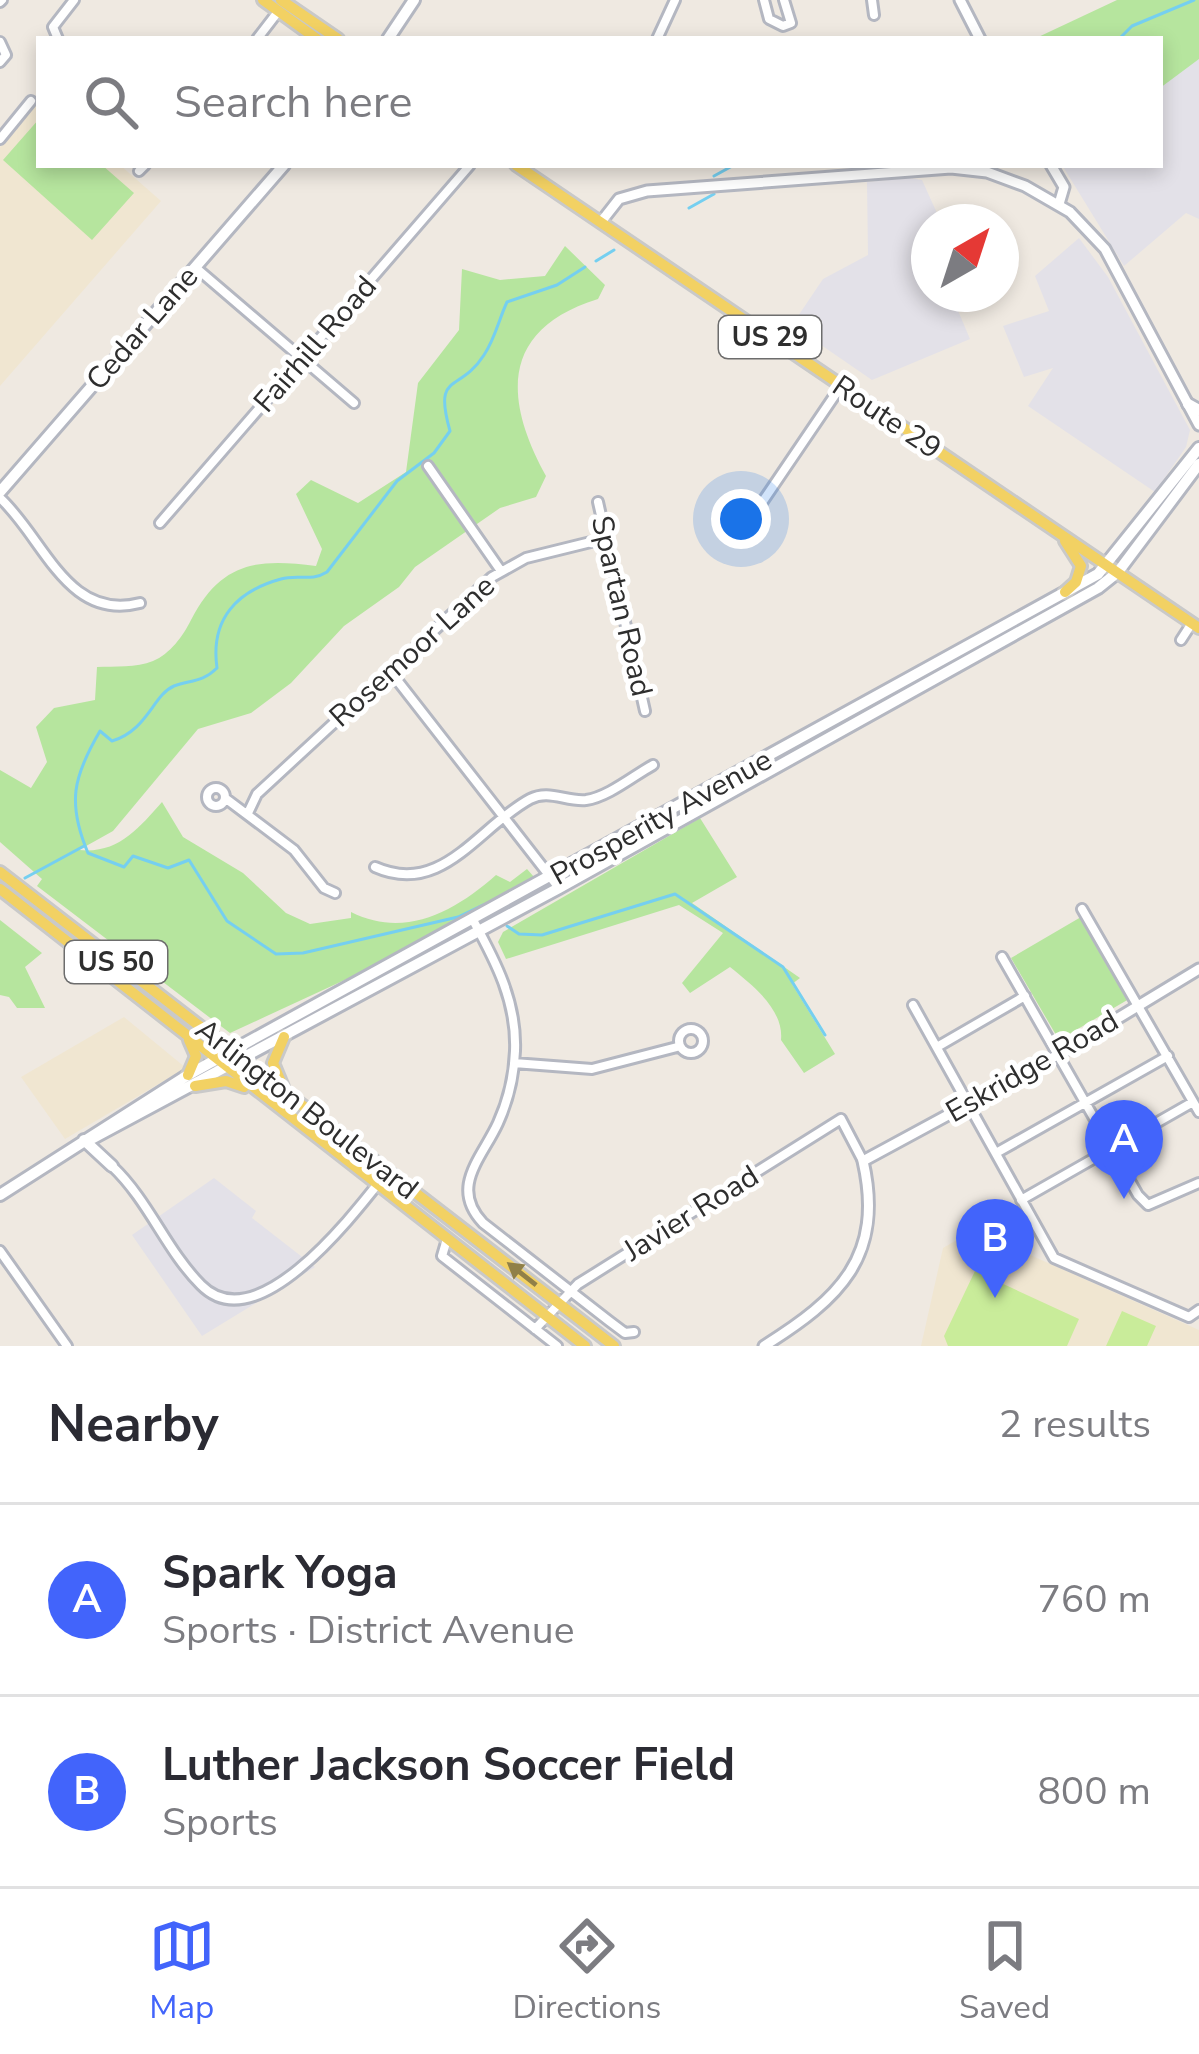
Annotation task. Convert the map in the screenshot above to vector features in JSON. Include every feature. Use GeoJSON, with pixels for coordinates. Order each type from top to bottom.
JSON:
{"type":"FeatureCollection","features":[{"type":"Feature","properties":{"kind":"main road"},"geometry":{"type":"LineString","coordinates":[[262,0],[333,36]]}},
{"type":"Feature","properties":{"kind":"main road"},"geometry":{"type":"LineString","coordinates":[[390,36],[414,0]]}},
{"type":"Feature","properties":{"kind":"main road"},"geometry":{"type":"LineString","coordinates":[[279,6],[314,36]]}},
{"type":"Feature","properties":{"kind":"main road","name":"Cedar Lane"},"geometry":{"type":"LineString","coordinates":[[0,495],[281,168]]}},
{"type":"Feature","properties":{"kind":"main road","name":"Route 29"},"geometry":{"type":"LineString","coordinates":[[520,168],[1196,625]]}},
{"type":"Feature","properties":{"kind":"main road","name":"Prosperity Avenue"},"geometry":{"type":"LineString","coordinates":[[556,882],[1113,568],[1199,448]]}},
{"type":"Feature","properties":{"kind":"main road","name":"Prosperity Avenue"},"geometry":{"type":"LineString","coordinates":[[0,1196],[84,1140],[191,1080],[229,1068],[237,1056],[1113,568],[1196,470]]}},
{"type":"Feature","properties":{"kind":"main road"},"geometry":{"type":"LineString","coordinates":[[1055,530],[1082,566],[1065,592]]}},
{"type":"Feature","properties":{"kind":"main road","name":"Arlington Boulevard"},"geometry":{"type":"LineString","coordinates":[[0,872],[614,1346]]}},
{"type":"Feature","properties":{"kind":"main road","name":"Arlington Boulevard"},"geometry":{"type":"LineString","coordinates":[[0,889],[585,1346]]}},
{"type":"Feature","properties":{"kind":"main road","name":"Prosperity Avenue"},"geometry":{"type":"LineString","coordinates":[[84,1140],[111,1132],[218,1059],[284,1037],[476,926]]}},
{"type":"Feature","properties":{"kind":"main road"},"geometry":{"type":"LineString","coordinates":[[179,1029],[196,1053],[191,1080],[226,1081],[264,1096]]}},
{"type":"Feature","properties":{"kind":"main road"},"geometry":{"type":"LineString","coordinates":[[284,1037],[275,1052],[274,1072],[302,1106]]}},
{"type":"Feature","properties":{"kind":"main road"},"geometry":{"type":"LineString","coordinates":[[111,1132],[105,1149],[112,1166]]}},
{"type":"Feature","properties":{"kind":"main road"},"geometry":{"type":"LineString","coordinates":[[84,1140],[112,1166]]}},
{"type":"Feature","properties":{"kind":"street"},"geometry":{"type":"LineString","coordinates":[[57,36],[53,27],[70,4],[58,0]]}},
{"type":"Feature","properties":{"kind":"street"},"geometry":{"type":"LineString","coordinates":[[658,36],[675,0]]}},
{"type":"Feature","properties":{"kind":"street"},"geometry":{"type":"LineString","coordinates":[[764,0],[769,20],[783,26],[791,23],[784,0]]}},
{"type":"Feature","properties":{"kind":"street"},"geometry":{"type":"LineString","coordinates":[[872,0],[874,15]]}},
{"type":"Feature","properties":{"kind":"street"},"geometry":{"type":"LineString","coordinates":[[960,0],[978,36]]}},
{"type":"Feature","properties":{"kind":"street"},"geometry":{"type":"LineString","coordinates":[[258,36],[279,6]]}},
{"type":"Feature","properties":{"kind":"street"},"geometry":{"type":"LineString","coordinates":[[0,42],[7,55],[0,62]]}},
{"type":"Feature","properties":{"kind":"street"},"geometry":{"type":"LineString","coordinates":[[0,139],[31,100]]}},
{"type":"Feature","properties":{"kind":"street","name":"Fairhill Road"},"geometry":{"type":"LineString","coordinates":[[160,523],[467,168]]}},
{"type":"Feature","properties":{"kind":"street"},"geometry":{"type":"LineString","coordinates":[[601,222],[619,199],[635,193],[948,168],[998,175],[1059,205],[1105,249],[1194,407],[1199,425]]}},
{"type":"Feature","properties":{"kind":"street"},"geometry":{"type":"LineString","coordinates":[[1053,168],[1065,190],[1059,205]]}},
{"type":"Feature","properties":{"kind":"street"},"geometry":{"type":"LineString","coordinates":[[195,267],[354,403]]}},
{"type":"Feature","properties":{"kind":"street"},"geometry":{"type":"LineString","coordinates":[[742,532],[841,386]]}},
{"type":"Feature","properties":{"kind":"street"},"geometry":{"type":"LineString","coordinates":[[428,466],[501,571]]}},
{"type":"Feature","properties":{"kind":"street"},"geometry":{"type":"LineString","coordinates":[[0,495],[77,593],[105,606],[140,603]]}},
{"type":"Feature","properties":{"kind":"street","name":"Spartan Road"},"geometry":{"type":"LineString","coordinates":[[598,502],[645,711]]}},
{"type":"Feature","properties":{"kind":"street","name":"Rosemoor Lane"},"geometry":{"type":"LineString","coordinates":[[248,813],[256,794],[501,571],[544,552],[607,538]]}},
{"type":"Feature","properties":{"kind":"street"},"geometry":{"type":"LineString","coordinates":[[1180,640],[1196,625]]}},
{"type":"Feature","properties":{"kind":"street"},"geometry":{"type":"LineString","coordinates":[[390,670],[556,882]]}},
{"type":"Feature","properties":{"kind":"street"},"geometry":{"type":"LineString","coordinates":[[375,867],[407,876],[430,872],[538,796],[581,800],[599,796],[653,765]]}},
{"type":"Feature","properties":{"kind":"street"},"geometry":{"type":"LineString","coordinates":[[225,798],[294,850],[324,889],[335,893]]}},
{"type":"Feature","properties":{"kind":"street"},"geometry":{"type":"LineString","coordinates":[[315,896],[324,889]]}},
{"type":"Feature","properties":{"kind":"street"},"geometry":{"type":"LineString","coordinates":[[1082,909],[1199,1112]]}},
{"type":"Feature","properties":{"kind":"street"},"geometry":{"type":"LineString","coordinates":[[476,926],[509,999],[514,1063],[504,1109],[474,1162],[467,1192],[482,1223],[622,1331],[634,1332]]}},
{"type":"Feature","properties":{"kind":"street"},"geometry":{"type":"LineString","coordinates":[[1003,957],[1110,1148],[1148,1204],[1199,1183]]}},
{"type":"Feature","properties":{"kind":"street","name":"Eskridge Road"},"geometry":{"type":"LineString","coordinates":[[863,1161],[1057,1055],[1199,969]]}},
{"type":"Feature","properties":{"kind":"street"},"geometry":{"type":"LineString","coordinates":[[937,1047],[1024,996]]}},
{"type":"Feature","properties":{"kind":"street"},"geometry":{"type":"LineString","coordinates":[[913,1005],[1054,1258],[1189,1317],[1199,1310]]}},
{"type":"Feature","properties":{"kind":"street"},"geometry":{"type":"LineString","coordinates":[[514,1063],[592,1069],[677,1046]]}},
{"type":"Feature","properties":{"kind":"street"},"geometry":{"type":"LineString","coordinates":[[996,1154],[1168,1056]]}},
{"type":"Feature","properties":{"kind":"street"},"geometry":{"type":"LineString","coordinates":[[1021,1200],[1193,1102]]}},
{"type":"Feature","properties":{"kind":"street","name":"Javier Road"},"geometry":{"type":"LineString","coordinates":[[535,1329],[570,1291],[841,1119],[863,1161]]}},
{"type":"Feature","properties":{"kind":"street"},"geometry":{"type":"LineString","coordinates":[[764,1346],[821,1308],[852,1271],[870,1211],[863,1161]]}},
{"type":"Feature","properties":{"kind":"street"},"geometry":{"type":"LineString","coordinates":[[112,1166],[142,1199],[197,1281],[231,1300],[256,1295],[317,1255],[388,1172]]}},
{"type":"Feature","properties":{"kind":"street"},"geometry":{"type":"LineString","coordinates":[[448,1238],[442,1256],[557,1346]]}},
{"type":"Feature","properties":{"kind":"street"},"geometry":{"type":"LineString","coordinates":[[0,1251],[67,1346]]}},
{"type":"Feature","properties":{"kind":"shaded area"},"geometry":{"type":"Polygon","coordinates":[[[1199,50],[1199,219],[1186,213],[1124,266],[1064,168],[1163,168],[1163,78],[1199,50]]]}},
{"type":"Feature","properties":{"kind":"shaded area"},"geometry":{"type":"Polygon","coordinates":[[[36,104],[36,168],[123,168],[161,201],[0,386],[0,147],[36,104]]]}},
{"type":"Feature","properties":{"kind":"shaded area"},"geometry":{"type":"Polygon","coordinates":[[[922,180],[933,204],[911,204],[911,312],[959,312],[970,339],[872,380],[792,325],[823,279],[868,255],[867,182],[922,180]]]}},
{"type":"Feature","properties":{"kind":"shaded area"},"geometry":{"type":"Polygon","coordinates":[[[1079,238],[1108,277],[1190,430],[1186,447],[1155,492],[1028,406],[1053,368],[1024,377],[1003,326],[1049,311],[1035,276],[1079,238]]]}},
{"type":"Feature","properties":{"kind":"shaded area"},"geometry":{"type":"Polygon","coordinates":[[[124,1017],[186,1068],[65,1139],[21,1077],[124,1017]]]}},
{"type":"Feature","properties":{"kind":"shaded area"},"geometry":{"type":"Polygon","coordinates":[[[214,1178],[256,1211],[252,1218],[315,1267],[202,1336],[132,1235],[214,1178]]]}},
{"type":"Feature","properties":{"kind":"shaded area"},"geometry":{"type":"Polygon","coordinates":[[[974,1230],[1199,1330],[1199,1346],[921,1346],[943,1248],[974,1230]]]}},
{"type":"Feature","properties":{"kind":"green space"},"geometry":{"type":"Polygon","coordinates":[[[1117,0],[1199,0],[1199,59],[1163,86],[1163,36],[1040,36],[1117,0]]]}},
{"type":"Feature","properties":{"kind":"green space"},"geometry":{"type":"Polygon","coordinates":[[[36,122],[36,168],[105,168],[134,193],[92,240],[3,160],[36,122]]]}},
{"type":"Feature","properties":{"kind":"green space"},"geometry":{"type":"Polygon","coordinates":[[[565,246],[605,285],[598,299],[543,328],[520,370],[522,420],[546,476],[536,497],[500,508],[415,567],[399,587],[344,626],[291,683],[251,713],[198,729],[113,831],[79,850],[116,844],[162,802],[183,837],[243,873],[286,913],[310,924],[351,918],[351,912],[371,920],[410,922],[446,910],[496,875],[510,882],[527,869],[534,877],[362,972],[230,1033],[37,886],[42,879],[0,842],[0,770],[31,788],[47,762],[36,727],[54,708],[95,700],[97,667],[140,665],[165,654],[228,575],[258,564],[316,566],[322,549],[296,494],[311,480],[358,503],[406,472],[418,383],[459,330],[462,269],[500,280],[545,276],[565,246]]]}},
{"type":"Feature","properties":{"kind":"green space"},"geometry":{"type":"Polygon","coordinates":[[[700,818],[737,877],[692,903],[800,978],[792,984],[835,1054],[804,1073],[781,1040],[772,1008],[730,967],[690,993],[682,983],[723,933],[679,905],[506,959],[498,942],[503,932],[700,818]]]}},
{"type":"Feature","properties":{"kind":"green space"},"geometry":{"type":"Polygon","coordinates":[[[1081,917],[1129,999],[1059,1040],[1011,958],[1081,917]]]}},
{"type":"Feature","properties":{"kind":"green space"},"geometry":{"type":"Polygon","coordinates":[[[0,920],[42,953],[25,967],[45,1008],[17,1008],[9,997],[0,995],[0,920]]]}},
{"type":"Feature","properties":{"kind":"green space"},"geometry":{"type":"Polygon","coordinates":[[[975,1271],[1079,1319],[1067,1346],[948,1346],[944,1336],[975,1271]]]}},
{"type":"Feature","properties":{"kind":"green space"},"geometry":{"type":"Polygon","coordinates":[[[1122,1311],[1156,1326],[1147,1346],[1106,1346],[1122,1311]]]}},
{"type":"Feature","properties":{"kind":"waterway"},"geometry":{"type":"LineString","coordinates":[[1122,36],[1132,26],[1194,0]]}},
{"type":"Feature","properties":{"kind":"waterway"},"geometry":{"type":"LineString","coordinates":[[714,176],[729,168]]}},
{"type":"Feature","properties":{"kind":"waterway"},"geometry":{"type":"LineString","coordinates":[[689,208],[714,194]]}},
{"type":"Feature","properties":{"kind":"waterway"},"geometry":{"type":"LineString","coordinates":[[596,261],[614,250]]}},
{"type":"Feature","properties":{"kind":"waterway"},"geometry":{"type":"LineString","coordinates":[[483,905],[458,917],[303,953],[276,954],[227,921],[189,860],[168,868],[133,856],[124,867],[88,853],[77,819],[76,790],[100,731],[112,741],[124,736],[167,690],[212,673],[217,668],[223,621],[240,600],[265,584],[327,572],[397,481],[434,453],[450,431],[447,391],[484,355],[507,302],[557,285],[585,267]]}},
{"type":"Feature","properties":{"kind":"waterway"},"geometry":{"type":"LineString","coordinates":[[25,878],[84,846]]}},
{"type":"Feature","properties":{"kind":"waterway"},"geometry":{"type":"LineString","coordinates":[[507,926],[519,934],[542,935],[675,894],[783,967],[825,1035]]}},
{"type":"Feature","properties":{"kind":"place","name":"Spark Yoga"},"geometry":{"type":"Point","coordinates":[1124,1199]}},
{"type":"Feature","properties":{"kind":"place","name":"Luther Jackson Soccer Field"},"geometry":{"type":"Point","coordinates":[995,1298]}}]}
